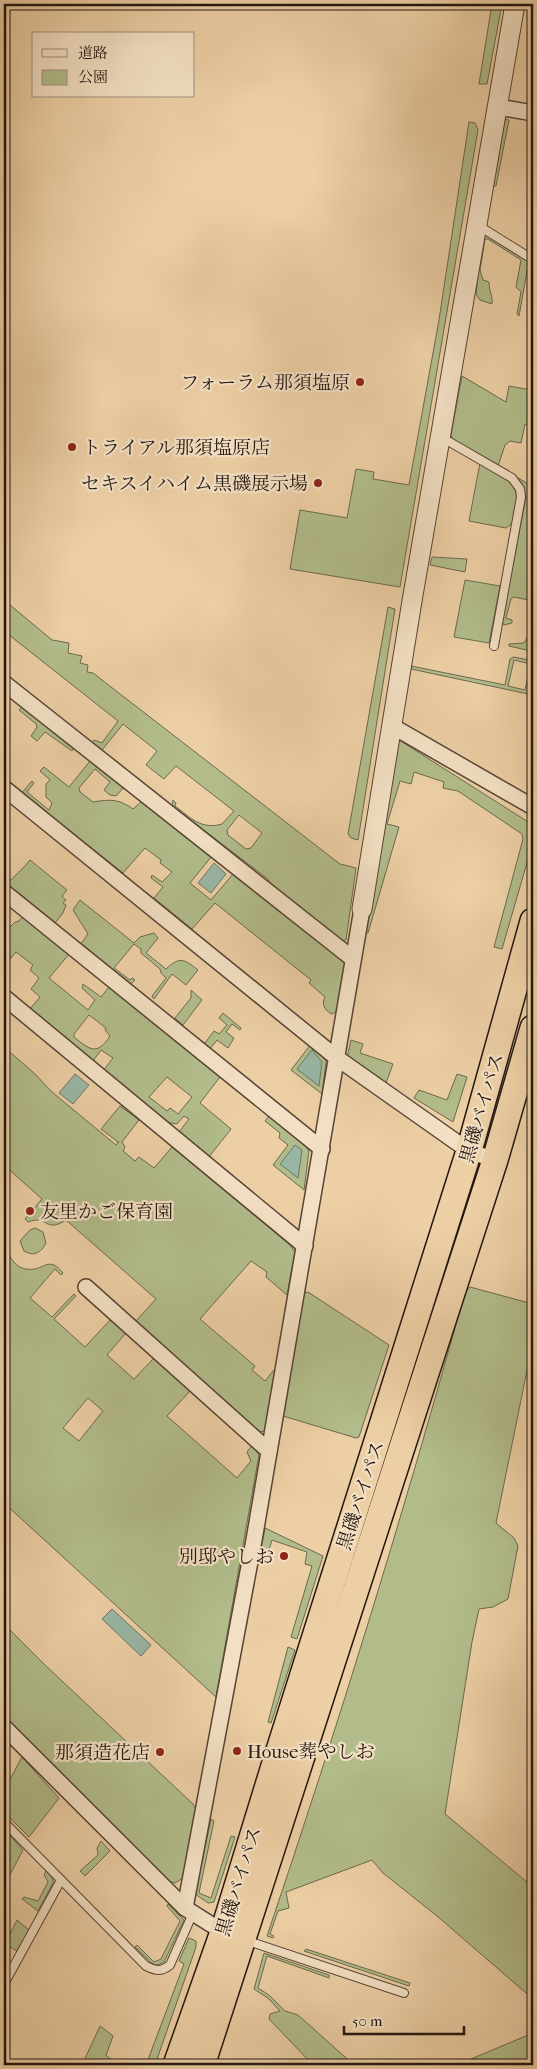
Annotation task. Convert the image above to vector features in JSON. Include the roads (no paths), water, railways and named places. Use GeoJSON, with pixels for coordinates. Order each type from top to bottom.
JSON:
{"type":"FeatureCollection","features":[{"type":"Feature","properties":{"kind":"highway","name":"黒磯バイパス"},"geometry":{"type":"LineString","coordinates":[[202,2065],[279,1748],[469,1151],[533,921]]}},
{"type":"Feature","properties":{"kind":"highway","name":"黒磯バイパス"},"geometry":{"type":"LineString","coordinates":[[176,2065],[207,1971],[233,1936],[496,1160],[533,1028]]}},
{"type":"Feature","properties":{"kind":"street"},"geometry":{"type":"LineString","coordinates":[[189,1911],[322,1149],[440,437],[515,4]]}},
{"type":"Feature","properties":{"kind":"street"},"geometry":{"type":"LineString","coordinates":[[498,107],[533,113]]}},
{"type":"Feature","properties":{"kind":"street"},"geometry":{"type":"LineString","coordinates":[[4,683],[354,959]]}},
{"type":"Feature","properties":{"kind":"street"},"geometry":{"type":"LineString","coordinates":[[392,726],[533,807]]}},
{"type":"Feature","properties":{"kind":"street"},"geometry":{"type":"LineString","coordinates":[[4,788],[337,1058],[469,1151],[496,1160]]}},
{"type":"Feature","properties":{"kind":"street"},"geometry":{"type":"LineString","coordinates":[[4,892],[322,1149]]}},
{"type":"Feature","properties":{"kind":"street"},"geometry":{"type":"LineString","coordinates":[[4,997],[305,1246]]}},
{"type":"Feature","properties":{"kind":"street"},"geometry":{"type":"LineString","coordinates":[[86,1287],[269,1451]]}},
{"type":"Feature","properties":{"kind":"street"},"geometry":{"type":"LineString","coordinates":[[4,1727],[189,1911],[233,1936]]}},
{"type":"Feature","properties":{"kind":"lane"},"geometry":{"type":"LineString","coordinates":[[477,225],[532,259]]}},
{"type":"Feature","properties":{"kind":"lane"},"geometry":{"type":"LineString","coordinates":[[440,437],[512,478],[520,489],[521,497],[494,646]]}},
{"type":"Feature","properties":{"kind":"lane"},"geometry":{"type":"LineString","coordinates":[[4,1822],[146,1966],[156,1971],[165,1969],[170,1965],[189,1911]]}},
{"type":"Feature","properties":{"kind":"lane"},"geometry":{"type":"LineString","coordinates":[[4,1984],[61,1880]]}},
{"type":"Feature","properties":{"kind":"lane"},"geometry":{"type":"LineString","coordinates":[[233,1936],[404,1993]]}},
{"type":"Feature","properties":{"kind":"place","name":"フォーラム那須塩原"},"geometry":{"type":"Point","coordinates":[360,382]}},
{"type":"Feature","properties":{"kind":"place","name":"トライアル那須塩原店"},"geometry":{"type":"Point","coordinates":[72,447]}},
{"type":"Feature","properties":{"kind":"place","name":"セキスイハイム黒磯展示場"},"geometry":{"type":"Point","coordinates":[318,483]}},
{"type":"Feature","properties":{"kind":"place","name":"友里かご保育園"},"geometry":{"type":"Point","coordinates":[30,1211]}},
{"type":"Feature","properties":{"kind":"place","name":"別邸やしお"},"geometry":{"type":"Point","coordinates":[284,1556]}},
{"type":"Feature","properties":{"kind":"place","name":"House葬やしお"},"geometry":{"type":"Point","coordinates":[237,1751]}},
{"type":"Feature","properties":{"kind":"place","name":"那須造花店"},"geometry":{"type":"Point","coordinates":[160,1752]}}]}
